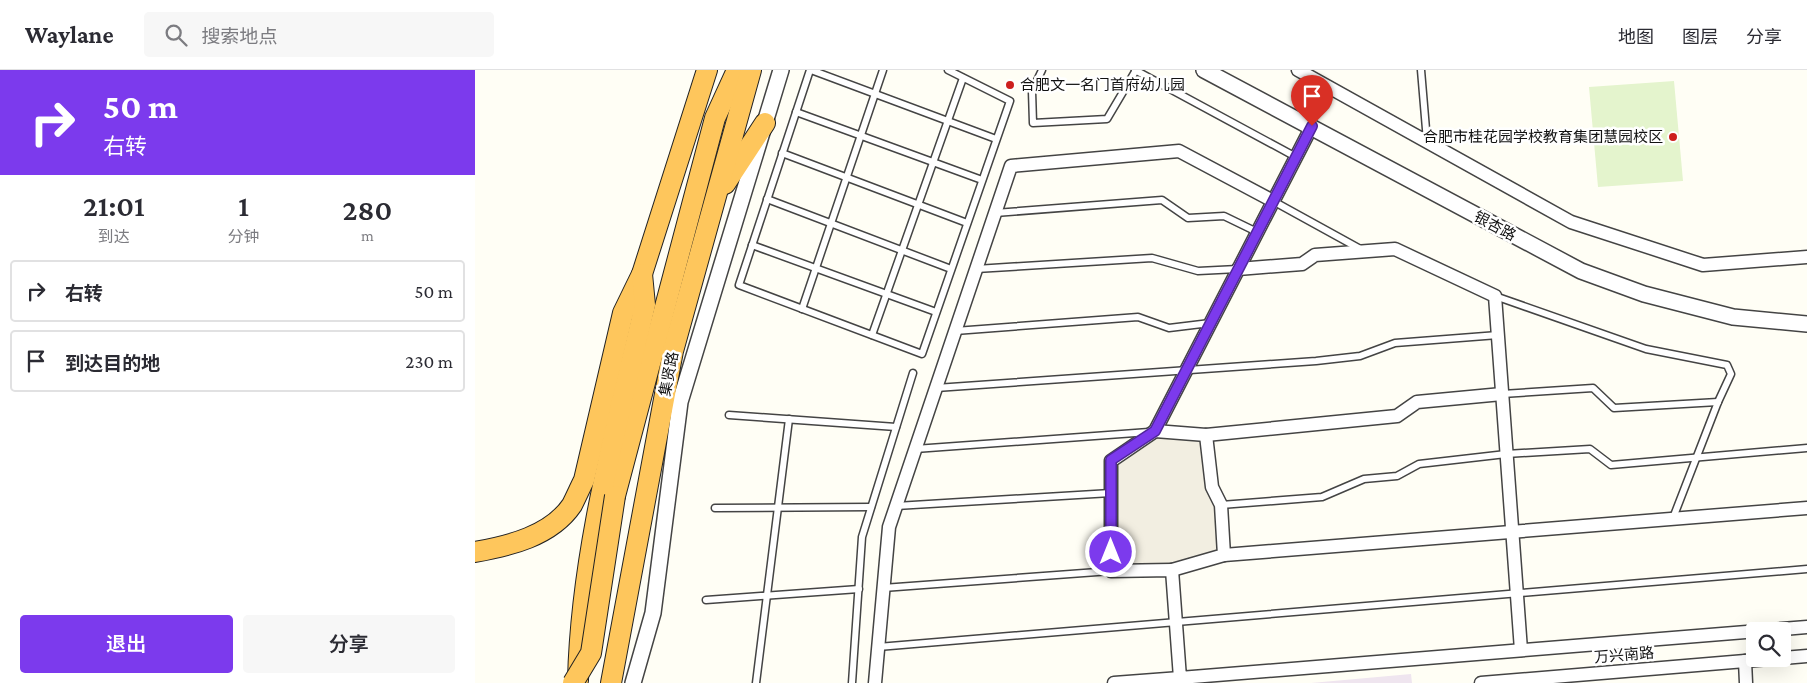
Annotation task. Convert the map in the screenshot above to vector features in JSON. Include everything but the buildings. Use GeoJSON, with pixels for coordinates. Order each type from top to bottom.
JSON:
{"type":"FeatureCollection","features":[{"type":"Feature","properties":{"kind":"highway"},"geometry":{"type":"LineString","coordinates":[[475,552],[510,546],[554,524],[571,506],[584,480],[623,313],[642,274],[707,70]]}},
{"type":"Feature","properties":{"kind":"highway"},"geometry":{"type":"LineString","coordinates":[[577,683],[588,565],[715,118],[737,70]]}},
{"type":"Feature","properties":{"kind":"highway","name":"集贤路"},"geometry":{"type":"LineString","coordinates":[[611,683],[673,351],[751,70]]}},
{"type":"Feature","properties":{"kind":"highway"},"geometry":{"type":"LineString","coordinates":[[715,200],[765,124]]}},
{"type":"Feature","properties":{"kind":"highway"},"geometry":{"type":"LineString","coordinates":[[573,683],[591,653],[607,497],[645,305],[642,274]]}},
{"type":"Feature","properties":{"kind":"street"},"geometry":{"type":"LineString","coordinates":[[633,683],[653,613],[680,402],[781,70]]}},
{"type":"Feature","properties":{"kind":"street","name":"银杏路"},"geometry":{"type":"LineString","coordinates":[[1204,70],[1581,270],[1643,294],[1733,317],[1807,324]]}},
{"type":"Feature","properties":{"kind":"street"},"geometry":{"type":"LineString","coordinates":[[1301,71],[1571,222],[1703,264],[1807,257]]}},
{"type":"Feature","properties":{"kind":"street"},"geometry":{"type":"LineString","coordinates":[[1312,126],[1155,431],[1111,460],[1111,571],[1172,570],[1224,555],[1807,508]]}},
{"type":"Feature","properties":{"kind":"street"},"geometry":{"type":"LineString","coordinates":[[875,683],[889,526],[1011,166],[1179,151],[1273,201]]}},
{"type":"Feature","properties":{"kind":"street"},"geometry":{"type":"LineString","coordinates":[[1238,269],[1302,264],[1315,255],[1395,249],[1495,296],[1521,650]]}},
{"type":"Feature","properties":{"kind":"street"},"geometry":{"type":"LineString","coordinates":[[1155,431],[1206,435],[1397,416],[1417,402],[1502,394]]}},
{"type":"Feature","properties":{"kind":"street"},"geometry":{"type":"LineString","coordinates":[[1206,435],[1212,487],[1221,505],[1224,555]]}},
{"type":"Feature","properties":{"kind":"street"},"geometry":{"type":"LineString","coordinates":[[1172,570],[1179,678]]}},
{"type":"Feature","properties":{"kind":"street"},"geometry":{"type":"LineString","coordinates":[[1114,683],[1807,627]]}},
{"type":"Feature","properties":{"kind":"street"},"geometry":{"type":"LineString","coordinates":[[1791,657],[1807,656]]}},
{"type":"Feature","properties":{"kind":"street"},"geometry":{"type":"LineString","coordinates":[[1745,661],[1746,683]]}},
{"type":"Feature","properties":{"kind":"street","name":"万兴南路"},"geometry":{"type":"LineString","coordinates":[[1481,683],[1745,661]]}},
{"type":"Feature","properties":{"kind":"lane"},"geometry":{"type":"LineString","coordinates":[[948,70],[1009,102],[922,354],[739,284],[810,70],[996,139]]}},
{"type":"Feature","properties":{"kind":"lane"},"geometry":{"type":"LineString","coordinates":[[803,309],[883,70]]}},
{"type":"Feature","properties":{"kind":"lane"},"geometry":{"type":"LineString","coordinates":[[1042,70],[1032,91],[1033,123],[1107,119],[1136,70],[1296,157]]}},
{"type":"Feature","properties":{"kind":"lane"},"geometry":{"type":"LineString","coordinates":[[1421,70],[1427,142]]}},
{"type":"Feature","properties":{"kind":"lane"},"geometry":{"type":"LineString","coordinates":[[872,335],[963,78]]}},
{"type":"Feature","properties":{"kind":"lane"},"geometry":{"type":"LineString","coordinates":[[796,112],[982,180]]}},
{"type":"Feature","properties":{"kind":"lane"},"geometry":{"type":"LineString","coordinates":[[783,152],[967,223]]}},
{"type":"Feature","properties":{"kind":"lane"},"geometry":{"type":"LineString","coordinates":[[767,198],[951,269]]}},
{"type":"Feature","properties":{"kind":"lane"},"geometry":{"type":"LineString","coordinates":[[995,212],[1162,200],[1189,218],[1225,216],[1257,232]]}},
{"type":"Feature","properties":{"kind":"lane"},"geometry":{"type":"LineString","coordinates":[[1273,201],[1365,251]]}},
{"type":"Feature","properties":{"kind":"lane"},"geometry":{"type":"LineString","coordinates":[[752,245],[936,312]]}},
{"type":"Feature","properties":{"kind":"lane"},"geometry":{"type":"LineString","coordinates":[[976,269],[1152,258],[1198,271],[1238,269]]}},
{"type":"Feature","properties":{"kind":"lane"},"geometry":{"type":"LineString","coordinates":[[1495,296],[1647,349],[1727,365],[1731,374],[1695,458],[1673,519]]}},
{"type":"Feature","properties":{"kind":"lane"},"geometry":{"type":"LineString","coordinates":[[955,331],[1138,318],[1169,328],[1211,322]]}},
{"type":"Feature","properties":{"kind":"lane"},"geometry":{"type":"LineString","coordinates":[[936,388],[1351,357],[1395,343],[1498,335]]}},
{"type":"Feature","properties":{"kind":"lane"},"geometry":{"type":"LineString","coordinates":[[852,683],[862,537],[913,374]]}},
{"type":"Feature","properties":{"kind":"lane"},"geometry":{"type":"LineString","coordinates":[[1502,394],[1593,388],[1613,408],[1718,402]]}},
{"type":"Feature","properties":{"kind":"lane"},"geometry":{"type":"LineString","coordinates":[[729,416],[896,427]]}},
{"type":"Feature","properties":{"kind":"lane"},"geometry":{"type":"LineString","coordinates":[[756,683],[789,419]]}},
{"type":"Feature","properties":{"kind":"lane"},"geometry":{"type":"LineString","coordinates":[[915,449],[1155,431]]}},
{"type":"Feature","properties":{"kind":"lane"},"geometry":{"type":"LineString","coordinates":[[1221,505],[1322,497],[1365,478],[1397,476],[1419,464],[1507,454],[1590,449],[1611,465],[1807,448]]}},
{"type":"Feature","properties":{"kind":"lane"},"geometry":{"type":"LineString","coordinates":[[895,506],[1111,493]]}},
{"type":"Feature","properties":{"kind":"lane"},"geometry":{"type":"LineString","coordinates":[[715,508],[871,507]]}},
{"type":"Feature","properties":{"kind":"lane"},"geometry":{"type":"LineString","coordinates":[[878,647],[1517,592],[1807,570]]}},
{"type":"Feature","properties":{"kind":"lane"},"geometry":{"type":"LineString","coordinates":[[883,588],[1111,571]]}},
{"type":"Feature","properties":{"kind":"lane"},"geometry":{"type":"LineString","coordinates":[[705,600],[859,589]]}},
{"type":"Feature","properties":{"kind":"shaded area"},"geometry":{"type":"Polygon","coordinates":[[[1156,435],[1202,438],[1218,506],[1219,552],[1173,566],[1115,567],[1114,463],[1156,435]]]}},
{"type":"Feature","properties":{"kind":"shaded area"},"geometry":{"type":"Polygon","coordinates":[[[1411,674],[1412,683],[1311,683],[1411,674]]]}},
{"type":"Feature","properties":{"kind":"green space"},"geometry":{"type":"Polygon","coordinates":[[[1674,81],[1683,181],[1598,187],[1589,87],[1674,81]]]}},
{"type":"Feature","properties":{"kind":"place","name":"合肥文一名门首府幼儿园"},"geometry":{"type":"Point","coordinates":[1010,85]}},
{"type":"Feature","properties":{"kind":"place","name":"合肥市桂花园学校教育集团慧园校区"},"geometry":{"type":"Point","coordinates":[1673,137]}},
{"type":"Feature","properties":{"kind":"route"},"geometry":{"type":"LineString","coordinates":[[1111,552],[1111,460],[1155,431],[1312,126]]}}]}
